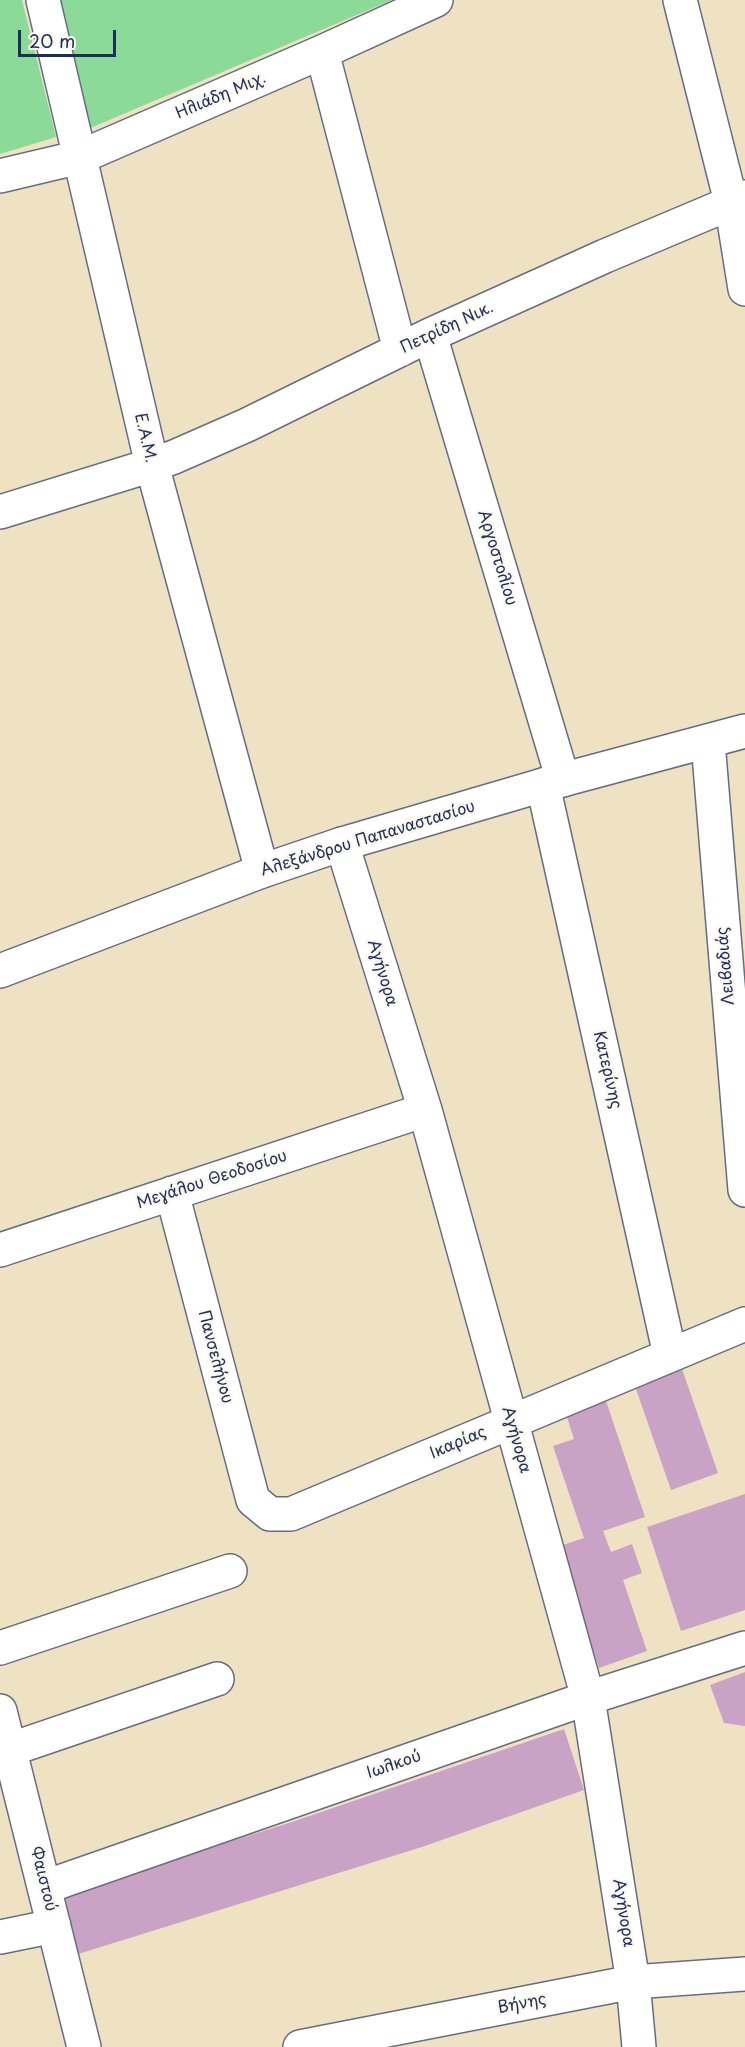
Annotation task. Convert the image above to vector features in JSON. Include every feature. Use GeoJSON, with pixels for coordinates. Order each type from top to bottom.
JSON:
{"type":"FeatureCollection","features":[{"type":"Feature","properties":{"kind":"street","name":"Ε.Α.Μ."},"geometry":{"type":"LineString","coordinates":[[43,0],[152,465],[262,872]]}},
{"type":"Feature","properties":{"kind":"street","name":"Ηλιάδη Μιχ."},"geometry":{"type":"LineString","coordinates":[[0,176],[80,157],[436,0]]}},
{"type":"Feature","properties":{"kind":"street"},"geometry":{"type":"LineString","coordinates":[[680,0],[738,200],[745,289]]}},
{"type":"Feature","properties":{"kind":"street"},"geometry":{"type":"LineString","coordinates":[[322,52],[400,350]]}},
{"type":"Feature","properties":{"kind":"street","name":"Πετρίδη Νικ."},"geometry":{"type":"LineString","coordinates":[[0,512],[152,465],[247,425],[430,335],[738,200]]}},
{"type":"Feature","properties":{"kind":"street","name":"Αργοστολίου"},"geometry":{"type":"LineString","coordinates":[[430,335],[553,782]]}},
{"type":"Feature","properties":{"kind":"street","name":"Αλεξάνδρου Παπαναστασίου"},"geometry":{"type":"LineString","coordinates":[[0,971],[342,844],[553,782],[745,731]]}},
{"type":"Feature","properties":{"kind":"street","name":"Λειβαδιάς"},"geometry":{"type":"LineString","coordinates":[[708,742],[745,1190]]}},
{"type":"Feature","properties":{"kind":"street","name":"Κατερίνης"},"geometry":{"type":"LineString","coordinates":[[553,782],[670,1355]]}},
{"type":"Feature","properties":{"kind":"street","name":"Αγήνορα"},"geometry":{"type":"LineString","coordinates":[[342,844],[425,1110],[588,1698],[633,1982],[639,2047]]}},
{"type":"Feature","properties":{"kind":"street","name":"Μεγάλου Θεοδοσίου"},"geometry":{"type":"LineString","coordinates":[[0,1250],[425,1110]]}},
{"type":"Feature","properties":{"kind":"street","name":"Πανσελήνου"},"geometry":{"type":"LineString","coordinates":[[172,1192],[253,1500],[270,1514]]}},
{"type":"Feature","properties":{"kind":"street","name":"Ικαρίας"},"geometry":{"type":"LineString","coordinates":[[270,1514],[291,1514],[745,1324]]}},
{"type":"Feature","properties":{"kind":"street"},"geometry":{"type":"LineString","coordinates":[[0,1648],[230,1571]]}},
{"type":"Feature","properties":{"kind":"street","name":"Ιωλκού"},"geometry":{"type":"LineString","coordinates":[[45,1887],[588,1698],[745,1648]]}},
{"type":"Feature","properties":{"kind":"street"},"geometry":{"type":"LineString","coordinates":[[5,1751],[217,1679]]}},
{"type":"Feature","properties":{"kind":"street","name":"Φαιστού"},"geometry":{"type":"LineString","coordinates":[[0,1712],[5,1751],[45,1887],[84,2047]]}},
{"type":"Feature","properties":{"kind":"street"},"geometry":{"type":"LineString","coordinates":[[0,1937],[54,1926]]}},
{"type":"Feature","properties":{"kind":"street","name":"Βήνης"},"geometry":{"type":"LineString","coordinates":[[300,2047],[633,1982],[745,1974]]}},
{"type":"Feature","properties":{"kind":"green space"},"geometry":{"type":"Polygon","coordinates":[[[0,0],[22,0],[56,137],[0,154],[0,0]]]}},
{"type":"Feature","properties":{"kind":"green space"},"geometry":{"type":"Polygon","coordinates":[[[58,0],[392,0],[88,129],[58,0]]]}},
{"type":"Feature","properties":{"kind":"building"},"geometry":{"type":"Polygon","coordinates":[[[682,1369],[718,1473],[671,1490],[635,1386],[682,1369]]]}},
{"type":"Feature","properties":{"kind":"building"},"geometry":{"type":"Polygon","coordinates":[[[605,1398],[645,1517],[603,1531],[611,1552],[632,1544],[642,1573],[623,1580],[647,1651],[599,1668],[557,1547],[584,1538],[553,1446],[574,1439],[565,1411],[605,1398]]]}},
{"type":"Feature","properties":{"kind":"building"},"geometry":{"type":"Polygon","coordinates":[[[745,1494],[745,1610],[681,1631],[647,1527],[745,1494]]]}},
{"type":"Feature","properties":{"kind":"building"},"geometry":{"type":"Polygon","coordinates":[[[745,1672],[745,1726],[724,1723],[710,1685],[745,1672]]]}},
{"type":"Feature","properties":{"kind":"building"},"geometry":{"type":"Polygon","coordinates":[[[564,1729],[584,1790],[422,1847],[75,1955],[58,1895],[292,1822],[564,1729]]]}}]}
